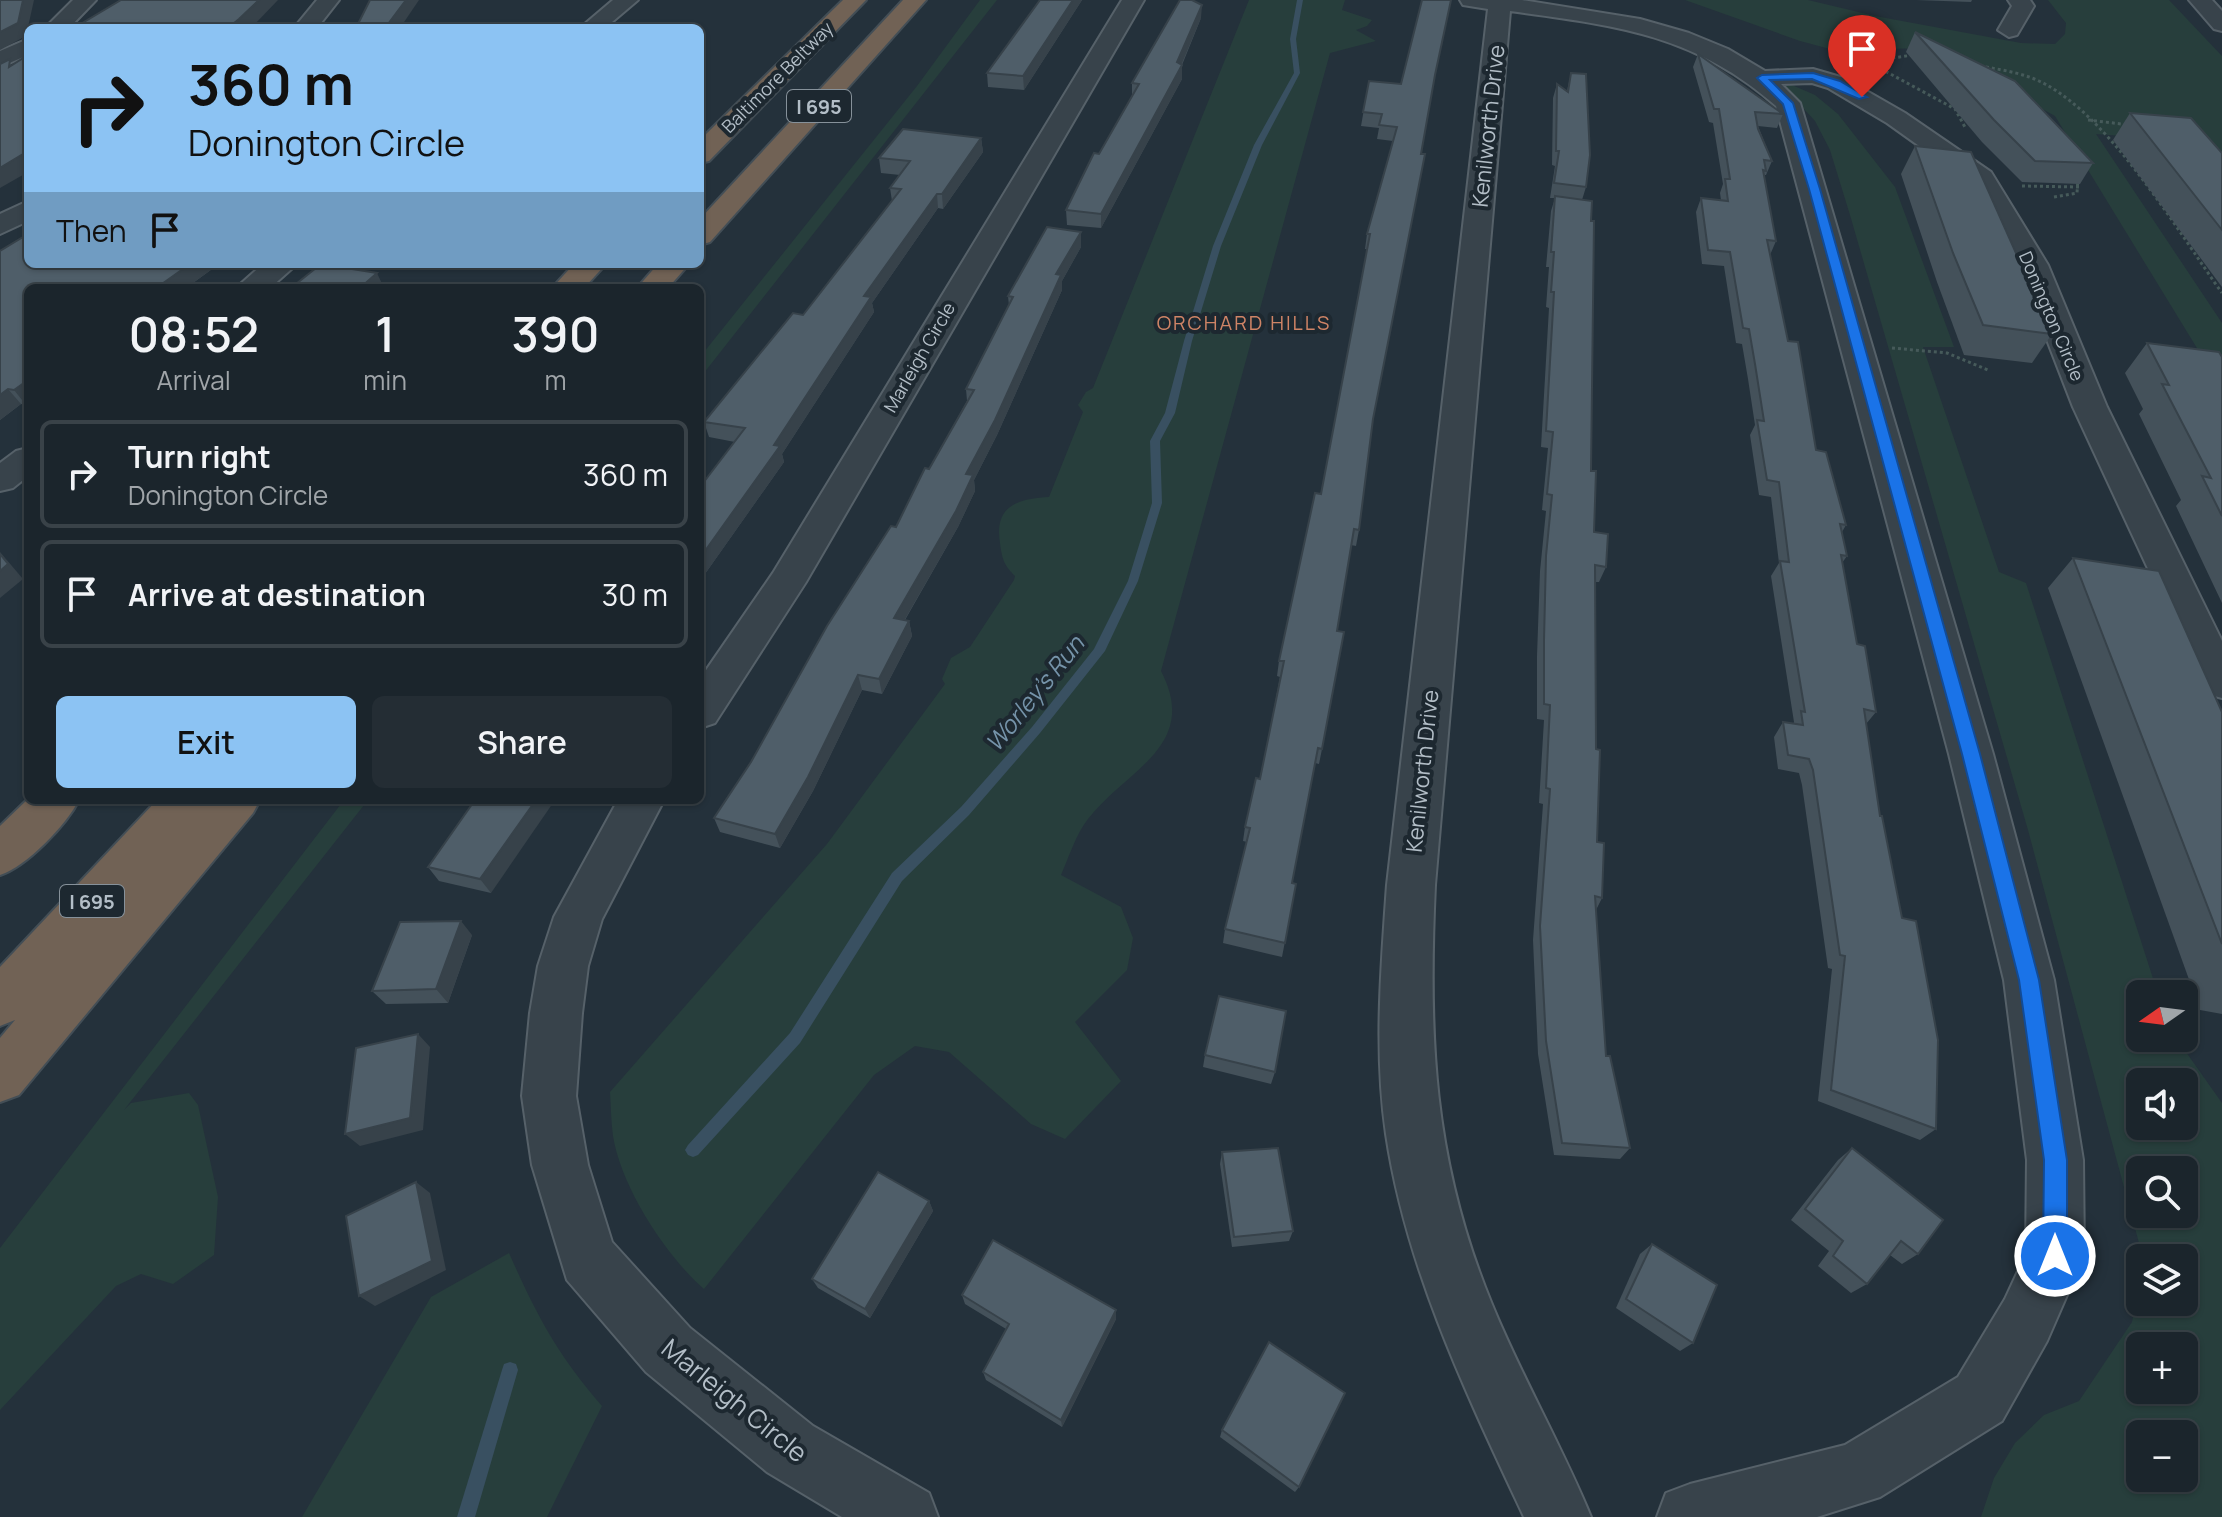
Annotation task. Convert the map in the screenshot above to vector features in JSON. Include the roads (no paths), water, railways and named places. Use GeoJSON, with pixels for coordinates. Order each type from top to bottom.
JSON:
{"type":"FeatureCollection","features":[{"type":"Feature","properties":{"kind":"highway","name":"Baltimore Beltway"},"geometry":{"type":"LineString","coordinates":[[704,151],[855,0]]}},
{"type":"Feature","properties":{"kind":"highway","name":"I 695"},"geometry":{"type":"LineString","coordinates":[[704,232],[915,0]]}},
{"type":"Feature","properties":{"kind":"highway"},"geometry":{"type":"LineString","coordinates":[[704,254],[712,245],[722,212]]}},
{"type":"Feature","properties":{"kind":"highway"},"geometry":{"type":"LineString","coordinates":[[571,284],[587,268]]}},
{"type":"Feature","properties":{"kind":"highway"},"geometry":{"type":"LineString","coordinates":[[656,284],[670,268]]}},
{"type":"Feature","properties":{"kind":"highway"},"geometry":{"type":"LineString","coordinates":[[678,284],[692,268]]}},
{"type":"Feature","properties":{"kind":"highway"},"geometry":{"type":"LineString","coordinates":[[0,843],[45,804]]}},
{"type":"Feature","properties":{"kind":"highway"},"geometry":{"type":"LineString","coordinates":[[0,856],[52,804]]}},
{"type":"Feature","properties":{"kind":"highway","name":"I 695"},"geometry":{"type":"LineString","coordinates":[[0,1003],[181,804]]}},
{"type":"Feature","properties":{"kind":"highway"},"geometry":{"type":"LineString","coordinates":[[0,1077],[234,804]]}},
{"type":"Feature","properties":{"kind":"street"},"geometry":{"type":"LineString","coordinates":[[60,24],[85,0]]}},
{"type":"Feature","properties":{"kind":"street"},"geometry":{"type":"LineString","coordinates":[[308,24],[328,0]]}},
{"type":"Feature","properties":{"kind":"street"},"geometry":{"type":"LineString","coordinates":[[596,24],[627,0]]}},
{"type":"Feature","properties":{"kind":"street","name":"Marleigh Circle"},"geometry":{"type":"LineString","coordinates":[[704,706],[787,582],[1133,0]]}},
{"type":"Feature","properties":{"kind":"street"},"geometry":{"type":"LineString","coordinates":[[2009,30],[2023,6],[2019,0]]}},
{"type":"Feature","properties":{"kind":"street"},"geometry":{"type":"LineString","coordinates":[[2200,0],[2222,24]]}},
{"type":"Feature","properties":{"kind":"street"},"geometry":{"type":"LineString","coordinates":[[1491,1],[1571,11],[1659,31],[1724,55],[1762,78],[1788,103],[1967,739],[2029,980],[2055,1160],[2055,1256],[2026,1320],[1980,1399],[1857,1474],[1690,1517]]}},
{"type":"Feature","properties":{"kind":"street","name":"Kenilworth Drive"},"geometry":{"type":"LineString","coordinates":[[1491,1],[1403,1000],[1409,1092],[1420,1168],[1441,1245],[1473,1335],[1558,1517]]}},
{"type":"Feature","properties":{"kind":"street"},"geometry":{"type":"LineString","coordinates":[[0,60],[24,48]]}},
{"type":"Feature","properties":{"kind":"street","name":"Donington Circle"},"geometry":{"type":"LineString","coordinates":[[1762,78],[1813,76],[1836,83],[1896,118],[1982,178],[2033,265],[2090,407],[2222,683]]}},
{"type":"Feature","properties":{"kind":"street"},"geometry":{"type":"LineString","coordinates":[[0,226],[24,211]]}},
{"type":"Feature","properties":{"kind":"street"},"geometry":{"type":"LineString","coordinates":[[256,284],[277,268]]}},
{"type":"Feature","properties":{"kind":"street"},"geometry":{"type":"LineString","coordinates":[[0,480],[24,462]]}},
{"type":"Feature","properties":{"kind":"street","name":"Marleigh Circle"},"geometry":{"type":"LineString","coordinates":[[639,804],[578,917],[563,966],[556,1013],[549,1096],[560,1165],[588,1259],[668,1350],[790,1449],[905,1517]]}},
{"type":"Feature","properties":{"kind":"waterway","name":"Worley's Run"},"geometry":{"type":"LineString","coordinates":[[693,1150],[795,1038],[897,877],[965,811],[1036,730],[1099,651],[1133,581],[1157,503],[1155,441],[1170,413],[1217,246],[1258,145],[1297,73],[1293,39],[1300,0]]}},
{"type":"Feature","properties":{"kind":"waterway","name":"Worley's Run"},"geometry":{"type":"LineString","coordinates":[[466,1517],[510,1370]]}},
{"type":"Feature","properties":{"kind":"district","name":"ORCHARD HILLS"},"geometry":{"type":"Point","coordinates":[1244,322]}}]}
